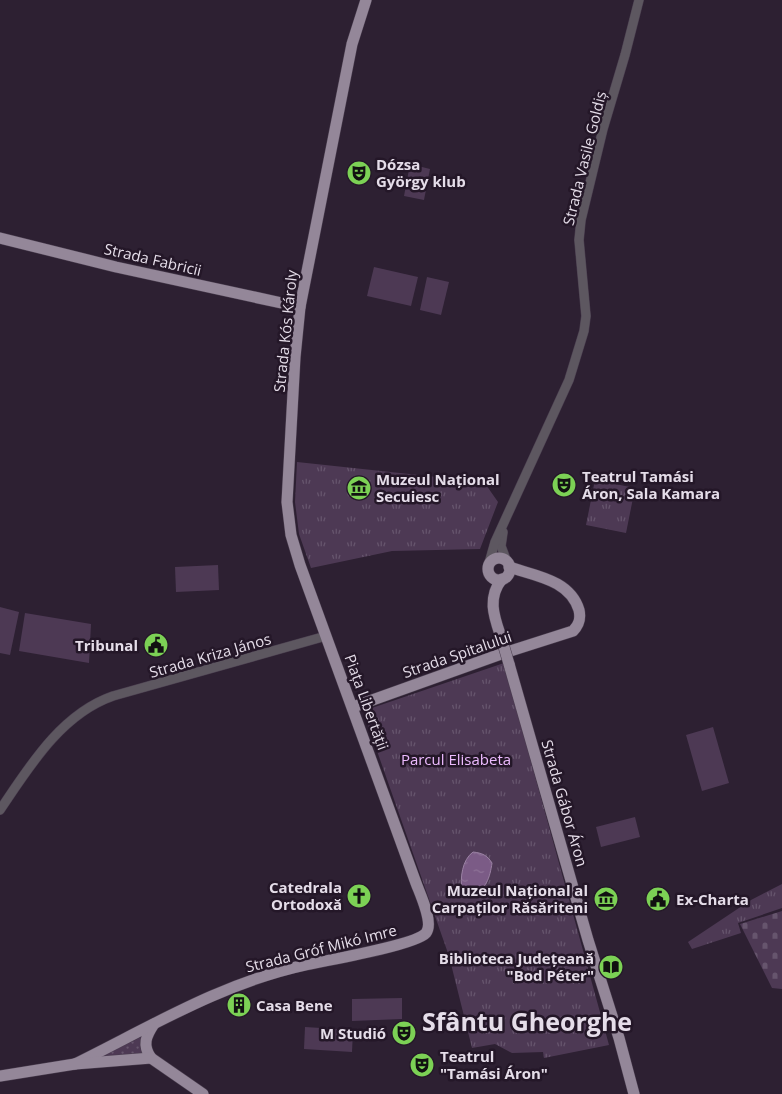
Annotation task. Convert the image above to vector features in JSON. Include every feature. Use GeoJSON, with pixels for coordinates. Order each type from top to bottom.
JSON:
{"type":"FeatureCollection","features":[{"type":"Feature","properties":{"kind":"main road","name":"Strada Kós Károly"},"geometry":{"type":"LineString","coordinates":[[326,636],[300,565],[288,518],[290,438],[300,307],[352,44],[366,0]]}},
{"type":"Feature","properties":{"kind":"main road","name":"Strada Fabricii"},"geometry":{"type":"LineString","coordinates":[[0,238],[300,307]]}},
{"type":"Feature","properties":{"kind":"main road"},"geometry":{"type":"LineString","coordinates":[[498,558],[506,571],[495,580],[490,576],[489,563],[498,558]]}},
{"type":"Feature","properties":{"kind":"main road","name":"Strada Spitalului"},"geometry":{"type":"LineString","coordinates":[[353,707],[501,654],[573,631],[579,625],[580,618],[575,600],[563,587],[541,578],[506,571]]}},
{"type":"Feature","properties":{"kind":"main road","name":"Strada Gábor Áron"},"geometry":{"type":"LineString","coordinates":[[506,571],[494,592],[492,606],[588,940],[620,1038],[634,1094]]}},
{"type":"Feature","properties":{"kind":"main road","name":"Piața Libertății"},"geometry":{"type":"LineString","coordinates":[[326,636],[429,920]]}},
{"type":"Feature","properties":{"kind":"main road","name":"Strada Gróf Mikó Imre"},"geometry":{"type":"LineString","coordinates":[[75,1064],[210,996],[250,980],[291,968],[416,940],[428,930],[429,920]]}},
{"type":"Feature","properties":{"kind":"main road"},"geometry":{"type":"LineString","coordinates":[[154,1024],[145,1042],[147,1052],[151,1058],[204,1094]]}},
{"type":"Feature","properties":{"kind":"main road"},"geometry":{"type":"LineString","coordinates":[[0,1076],[75,1064],[151,1058]]}},
{"type":"Feature","properties":{"kind":"street","name":"Strada Vasile Goldiș"},"geometry":{"type":"LineString","coordinates":[[489,563],[495,542],[569,380],[584,331],[586,316],[579,240],[581,220],[603,129],[639,0]]}},
{"type":"Feature","properties":{"kind":"street","name":"Strada Vasile Goldiș"},"geometry":{"type":"LineString","coordinates":[[506,519],[501,546],[506,571]]}},
{"type":"Feature","properties":{"kind":"street","name":"Strada Kriza János"},"geometry":{"type":"LineString","coordinates":[[0,810],[28,769],[49,744],[79,713],[100,700],[326,636]]}},
{"type":"Feature","properties":{"kind":"green space"},"geometry":{"type":"Polygon","coordinates":[[[410,164],[430,169],[424,200],[404,196],[410,164]]]}},
{"type":"Feature","properties":{"kind":"green space"},"geometry":{"type":"Polygon","coordinates":[[[374,267],[418,277],[411,306],[367,296],[374,267]]]}},
{"type":"Feature","properties":{"kind":"green space"},"geometry":{"type":"Polygon","coordinates":[[[427,277],[449,282],[441,315],[420,310],[427,277]]]}},
{"type":"Feature","properties":{"kind":"green space"},"geometry":{"type":"Polygon","coordinates":[[[297,462],[484,482],[498,502],[480,549],[392,551],[311,568],[299,534],[295,502],[297,462]]]}},
{"type":"Feature","properties":{"kind":"green space"},"geometry":{"type":"Polygon","coordinates":[[[595,480],[635,488],[626,533],[586,525],[595,480]]]}},
{"type":"Feature","properties":{"kind":"green space"},"geometry":{"type":"Polygon","coordinates":[[[218,565],[219,590],[176,592],[175,567],[218,565]]]}},
{"type":"Feature","properties":{"kind":"green space"},"geometry":{"type":"Polygon","coordinates":[[[0,607],[19,612],[10,655],[0,653],[0,607]]]}},
{"type":"Feature","properties":{"kind":"green space"},"geometry":{"type":"Polygon","coordinates":[[[25,613],[91,624],[89,663],[19,651],[25,613]]]}},
{"type":"Feature","properties":{"kind":"green space","name":"Parcul Elisabeta"},"geometry":{"type":"Polygon","coordinates":[[[504,663],[609,1045],[544,1058],[543,1052],[512,1053],[495,1044],[472,1048],[449,956],[363,711],[504,663]]]}},
{"type":"Feature","properties":{"kind":"green space"},"geometry":{"type":"Polygon","coordinates":[[[713,727],[729,783],[702,791],[686,735],[713,727]]]}},
{"type":"Feature","properties":{"kind":"green space"},"geometry":{"type":"Polygon","coordinates":[[[635,817],[640,837],[601,847],[596,827],[635,817]]]}},
{"type":"Feature","properties":{"kind":"green space"},"geometry":{"type":"Polygon","coordinates":[[[782,884],[782,908],[738,923],[741,933],[692,949],[688,942],[751,900],[782,884]]]}},
{"type":"Feature","properties":{"kind":"green space"},"geometry":{"type":"Polygon","coordinates":[[[782,911],[782,989],[772,988],[740,924],[782,911]]]}},
{"type":"Feature","properties":{"kind":"green space"},"geometry":{"type":"Polygon","coordinates":[[[402,998],[402,1019],[352,1021],[352,999],[402,998]]]}},
{"type":"Feature","properties":{"kind":"green space"},"geometry":{"type":"Polygon","coordinates":[[[305,1027],[353,1030],[352,1052],[304,1049],[305,1027]]]}},
{"type":"Feature","properties":{"kind":"green space"},"geometry":{"type":"Polygon","coordinates":[[[143,1036],[145,1055],[92,1060],[143,1036]]]}},
{"type":"Feature","properties":{"kind":"water"},"geometry":{"type":"Polygon","coordinates":[[[473,852],[484,855],[492,863],[484,887],[471,895],[462,891],[461,881],[464,864],[473,852]]]}},
{"type":"Feature","properties":{"kind":"place","name":"Dózsa György klub"},"geometry":{"type":"Point","coordinates":[359,173]}},
{"type":"Feature","properties":{"kind":"place","name":"Teatrul Tamási Áron, Sala Kamara"},"geometry":{"type":"Point","coordinates":[564,485]}},
{"type":"Feature","properties":{"kind":"place","name":"Muzeul Național Secuiesc"},"geometry":{"type":"Point","coordinates":[359,488]}},
{"type":"Feature","properties":{"kind":"place","name":"Tribunal"},"geometry":{"type":"Point","coordinates":[156,645]}},
{"type":"Feature","properties":{"kind":"place","name":"Catedrala Ortodoxă"},"geometry":{"type":"Point","coordinates":[359,896]}},
{"type":"Feature","properties":{"kind":"place","name":"Muzeul Național al Carpaților Răsăriteni"},"geometry":{"type":"Point","coordinates":[606,899]}},
{"type":"Feature","properties":{"kind":"place","name":"Ex-Charta"},"geometry":{"type":"Point","coordinates":[658,899]}},
{"type":"Feature","properties":{"kind":"place","name":"Biblioteca Județeană \"Bod Péter\""},"geometry":{"type":"Point","coordinates":[611,967]}},
{"type":"Feature","properties":{"kind":"place","name":"Casa Bene"},"geometry":{"type":"Point","coordinates":[239,1005]}},
{"type":"Feature","properties":{"kind":"place","name":"M Studió"},"geometry":{"type":"Point","coordinates":[404,1033]}},
{"type":"Feature","properties":{"kind":"place","name":"Teatrul \"Tamási Áron\""},"geometry":{"type":"Point","coordinates":[422,1065]}},
{"type":"Feature","properties":{"kind":"district","name":"Sfântu Gheorghe"},"geometry":{"type":"Point","coordinates":[527,1021]}}]}
